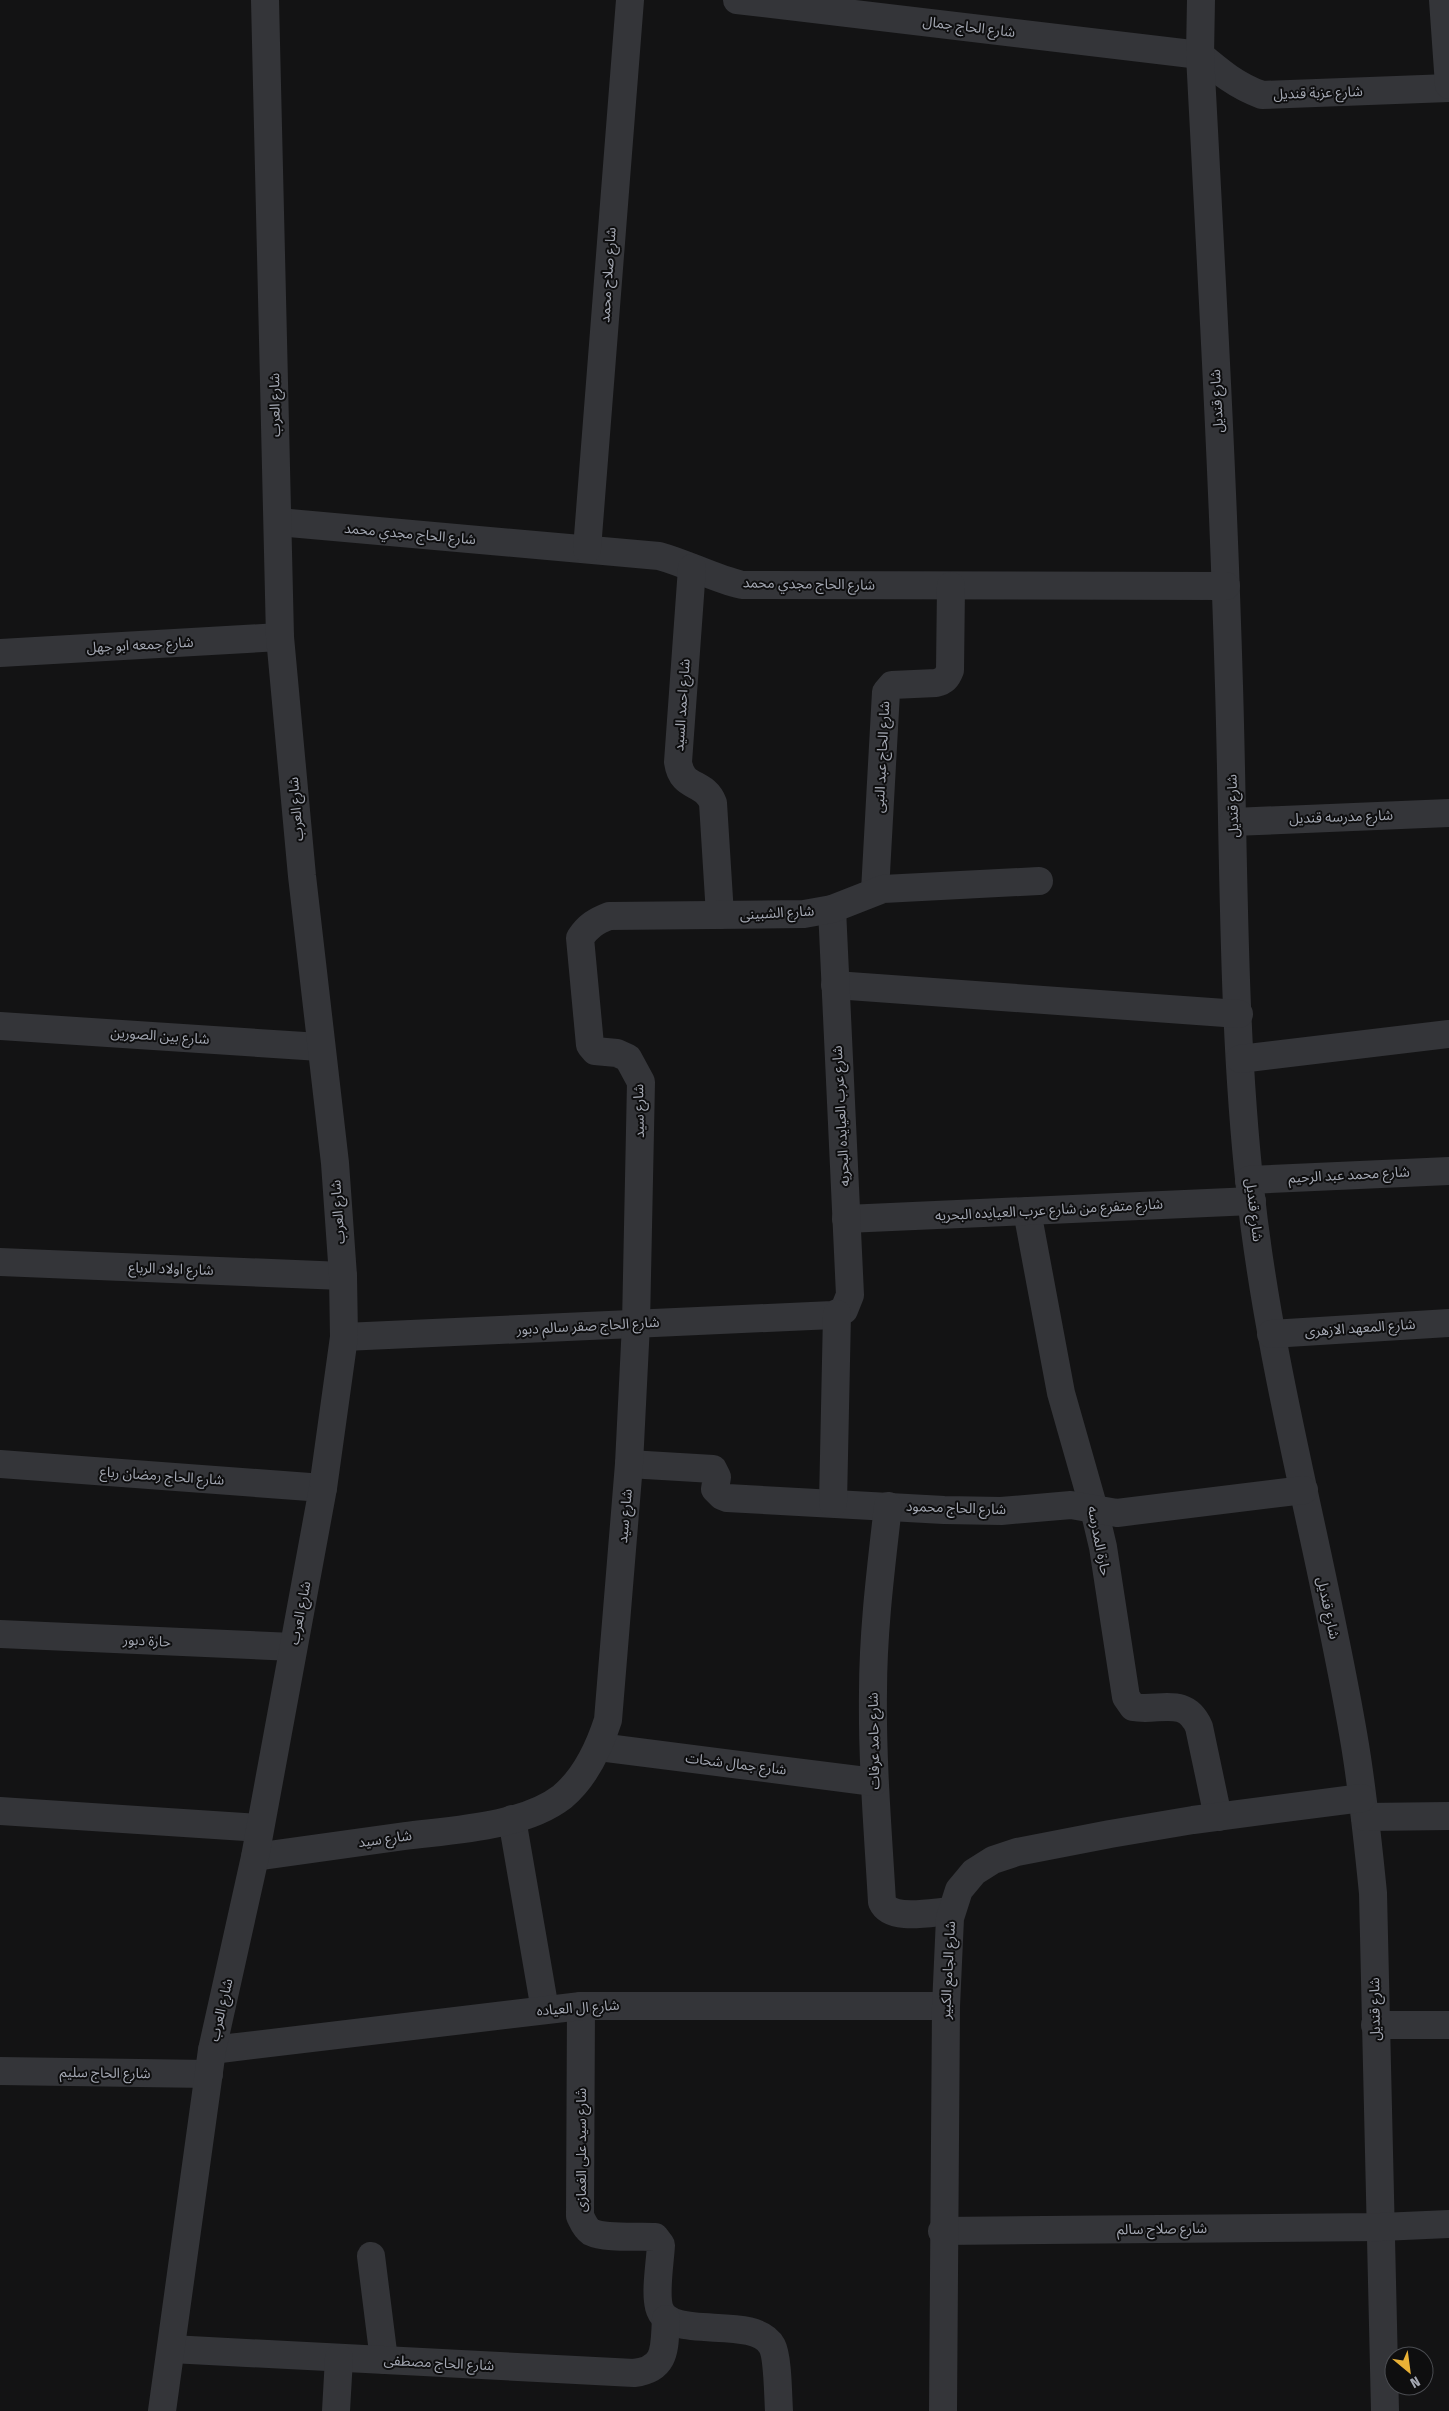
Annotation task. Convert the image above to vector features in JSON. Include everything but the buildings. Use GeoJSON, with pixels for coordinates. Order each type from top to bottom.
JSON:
{"type":"FeatureCollection","features":[{"type":"Feature","properties":{"kind":"street","name":"شارع العرب"},"geometry":{"type":"LineString","coordinates":[[162,2411],[210,2062],[255,1857],[323,1488],[344,1337],[343,1276],[335,1163],[320,1047],[280,637],[265,0]]}},
{"type":"Feature","properties":{"kind":"street","name":"شارع صلاح محمد"},"geometry":{"type":"LineString","coordinates":[[586,549],[630,0]]}},
{"type":"Feature","properties":{"kind":"street","name":"شارع الحاج جمال"},"geometry":{"type":"LineString","coordinates":[[737,0],[1200,54]]}},
{"type":"Feature","properties":{"kind":"street","name":"شارع قنديل"},"geometry":{"type":"LineString","coordinates":[[1201,0],[1200,54],[1226,586],[1240,1059],[1250,1190],[1271,1334],[1344,1684],[1364,1808],[1372,1893],[1385,2411]]}},
{"type":"Feature","properties":{"kind":"street"},"geometry":{"type":"LineString","coordinates":[[1443,0],[1449,86]]}},
{"type":"Feature","properties":{"kind":"street","name":"شارع عزبة قنديل"},"geometry":{"type":"LineString","coordinates":[[1200,54],[1229,80],[1262,95],[1449,86]]}},
{"type":"Feature","properties":{"kind":"street","name":"شارع الحاج مجدي محمد"},"geometry":{"type":"LineString","coordinates":[[278,522],[659,556],[717,579],[742,584],[1226,586]]}},
{"type":"Feature","properties":{"kind":"street","name":"شارع احمد السيد"},"geometry":{"type":"LineString","coordinates":[[692,568],[678,762],[682,777],[687,783],[705,789],[713,803],[720,915]]}},
{"type":"Feature","properties":{"kind":"street","name":"شارع الحاج عبد النبى"},"geometry":{"type":"LineString","coordinates":[[875,890],[886,692],[892,685],[936,683],[943,681],[948,676],[950,670],[951,586]]}},
{"type":"Feature","properties":{"kind":"street","name":"شارع جمعه ابو جهل"},"geometry":{"type":"LineString","coordinates":[[0,653],[280,637]]}},
{"type":"Feature","properties":{"kind":"street","name":"شارع مدرسه قنديل"},"geometry":{"type":"LineString","coordinates":[[1233,822],[1449,813]]}},
{"type":"Feature","properties":{"kind":"street","name":"شارع الشبينى"},"geometry":{"type":"LineString","coordinates":[[580,938],[587,928],[597,920],[609,916],[804,914],[832,908],[875,890],[1039,881]]}},
{"type":"Feature","properties":{"kind":"street","name":"شارع عرب العيايده البحريه"},"geometry":{"type":"LineString","coordinates":[[832,908],[850,1294],[849,1303],[844,1310],[835,1314]]}},
{"type":"Feature","properties":{"kind":"street","name":"شارع سيد"},"geometry":{"type":"LineString","coordinates":[[255,1857],[485,1825],[538,1811],[562,1797],[581,1777],[599,1747],[608,1720],[629,1464],[636,1324],[641,1082],[628,1058],[616,1053],[595,1051],[590,1045],[580,938]]}},
{"type":"Feature","properties":{"kind":"street"},"geometry":{"type":"LineString","coordinates":[[835,985],[1239,1014]]}},
{"type":"Feature","properties":{"kind":"street","name":"شارع بين الصورين"},"geometry":{"type":"LineString","coordinates":[[0,1026],[320,1047]]}},
{"type":"Feature","properties":{"kind":"street"},"geometry":{"type":"LineString","coordinates":[[1240,1059],[1449,1034]]}},
{"type":"Feature","properties":{"kind":"street","name":"شارع محمد عبد الرحيم"},"geometry":{"type":"LineString","coordinates":[[1250,1190],[1449,1171]]}},
{"type":"Feature","properties":{"kind":"street","name":"شارع متفرع من شارع عرب العيايده البحريه"},"geometry":{"type":"LineString","coordinates":[[846,1218],[1026,1210],[1250,1190]]}},
{"type":"Feature","properties":{"kind":"street","name":"حارة المدرسه"},"geometry":{"type":"LineString","coordinates":[[1026,1210],[1062,1393],[1094,1509],[1102,1547],[1126,1697],[1133,1707],[1176,1707],[1186,1710],[1195,1717],[1199,1727],[1218,1817]]}},
{"type":"Feature","properties":{"kind":"street","name":"شارع اولاد الرباع"},"geometry":{"type":"LineString","coordinates":[[0,1262],[343,1276]]}},
{"type":"Feature","properties":{"kind":"street"},"geometry":{"type":"LineString","coordinates":[[833,1503],[835,1314]]}},
{"type":"Feature","properties":{"kind":"street","name":"شارع الحاج صقر سالم دبور"},"geometry":{"type":"LineString","coordinates":[[344,1337],[835,1314]]}},
{"type":"Feature","properties":{"kind":"street","name":"شارع المعهد الازهرى"},"geometry":{"type":"LineString","coordinates":[[1271,1334],[1449,1323]]}},
{"type":"Feature","properties":{"kind":"street","name":"شارع الحاج رمضان رباع"},"geometry":{"type":"LineString","coordinates":[[0,1464],[323,1488]]}},
{"type":"Feature","properties":{"kind":"street","name":"شارع الحاج محمود"},"geometry":{"type":"LineString","coordinates":[[629,1464],[713,1469],[717,1477],[715,1488],[718,1493],[727,1498],[944,1510],[1001,1511],[1071,1506],[1107,1513],[1128,1513],[1304,1490]]}},
{"type":"Feature","properties":{"kind":"street","name":"شارع حامد عرفات"},"geometry":{"type":"LineString","coordinates":[[888,1506],[876,1618],[873,1691],[874,1782],[882,1902],[885,1908],[896,1914],[951,1911]]}},
{"type":"Feature","properties":{"kind":"street","name":"حارة دبور"},"geometry":{"type":"LineString","coordinates":[[0,1634],[293,1647]]}},
{"type":"Feature","properties":{"kind":"street","name":"شارع جمال شحات"},"geometry":{"type":"LineString","coordinates":[[599,1747],[874,1782]]}},
{"type":"Feature","properties":{"kind":"street","name":"شارع الجامع الكبير"},"geometry":{"type":"LineString","coordinates":[[942,2411],[942,2231],[946,2006],[951,1911],[960,1890],[974,1872],[993,1860],[1017,1852],[1110,1834],[1218,1817],[1364,1808],[1449,1816]]}},
{"type":"Feature","properties":{"kind":"street"},"geometry":{"type":"LineString","coordinates":[[0,1811],[259,1828]]}},
{"type":"Feature","properties":{"kind":"street"},"geometry":{"type":"LineString","coordinates":[[512,1819],[545,2010]]}},
{"type":"Feature","properties":{"kind":"street","name":"شارع ال العياده"},"geometry":{"type":"LineString","coordinates":[[210,2062],[581,2006],[946,2006]]}},
{"type":"Feature","properties":{"kind":"street","name":"شارع سيد على الغمازى"},"geometry":{"type":"LineString","coordinates":[[581,2006],[580,2216],[584,2226],[592,2232],[655,2237],[659,2241],[661,2246],[659,2308],[666,2319]]}},
{"type":"Feature","properties":{"kind":"street"},"geometry":{"type":"LineString","coordinates":[[1375,2025],[1449,2025]]}},
{"type":"Feature","properties":{"kind":"street","name":"شارع الحاج سليم"},"geometry":{"type":"LineString","coordinates":[[0,2072],[210,2062]]}},
{"type":"Feature","properties":{"kind":"street","name":"شارع صلاح سالم"},"geometry":{"type":"LineString","coordinates":[[942,2231],[1381,2227],[1449,2224]]}},
{"type":"Feature","properties":{"kind":"street"},"geometry":{"type":"LineString","coordinates":[[371,2256],[384,2360]]}},
{"type":"Feature","properties":{"kind":"street"},"geometry":{"type":"LineString","coordinates":[[666,2319],[679,2324],[753,2332],[766,2337],[773,2348],[779,2411]]}},
{"type":"Feature","properties":{"kind":"street","name":"شارع الحاج مصطفى"},"geometry":{"type":"LineString","coordinates":[[171,2349],[634,2373],[646,2372],[658,2365],[663,2353],[666,2319]]}},
{"type":"Feature","properties":{"kind":"street"},"geometry":{"type":"LineString","coordinates":[[336,2411],[339,2358]]}}]}
